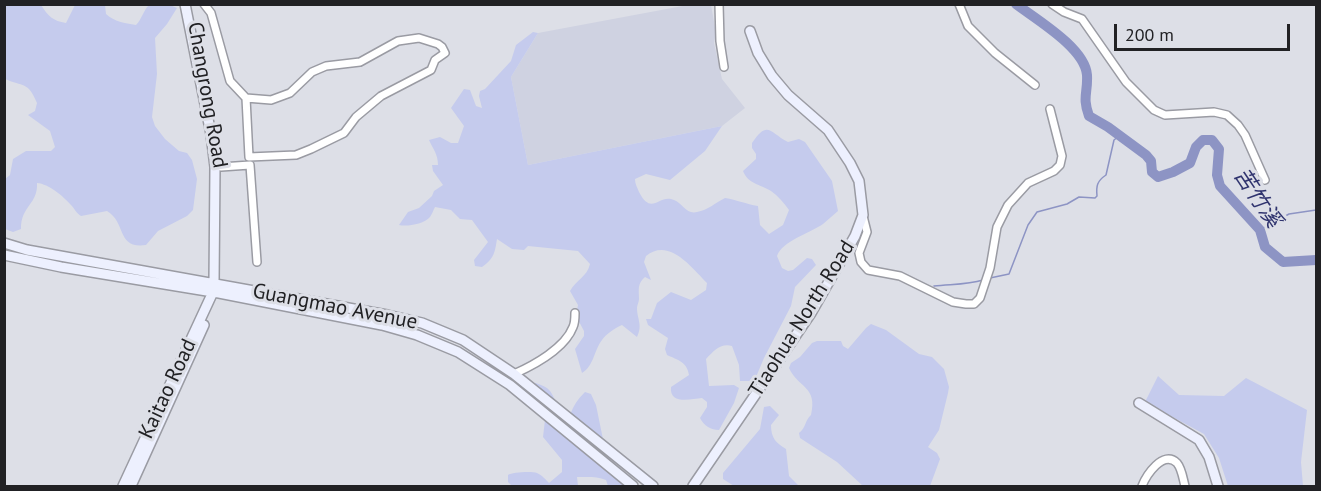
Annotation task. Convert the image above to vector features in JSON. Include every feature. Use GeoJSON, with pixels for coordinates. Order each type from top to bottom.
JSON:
{"type":"FeatureCollection","features":[{"type":"Feature","properties":{"kind":"main road","name":"Changrong Road"},"geometry":{"type":"LineString","coordinates":[[185,4],[212,135],[215,167],[216,288]]}},
{"type":"Feature","properties":{"kind":"main road","name":"Changrong Road"},"geometry":{"type":"LineString","coordinates":[[191,4],[217,133],[221,167],[216,288]]}},
{"type":"Feature","properties":{"kind":"main road","name":"Tiaohua North Road"},"geometry":{"type":"LineString","coordinates":[[693,486],[812,313],[855,236],[863,215],[859,181],[850,163],[828,130],[788,94],[772,76],[758,53],[750,31]]}},
{"type":"Feature","properties":{"kind":"main road","name":"Guangmao Avenue"},"geometry":{"type":"LineString","coordinates":[[4,243],[27,250],[216,288],[417,335],[458,352],[510,385],[633,486]]}},
{"type":"Feature","properties":{"kind":"main road","name":"Guangmao Avenue"},"geometry":{"type":"LineString","coordinates":[[4,255],[61,267],[216,288],[387,315],[422,323],[463,340],[514,374],[653,486]]}},
{"type":"Feature","properties":{"kind":"main road","name":"Kaitao Road"},"geometry":{"type":"LineString","coordinates":[[123,486],[216,288]]}},
{"type":"Feature","properties":{"kind":"main road","name":"Kaitao Road"},"geometry":{"type":"LineString","coordinates":[[131,486],[216,288]]}},
{"type":"Feature","properties":{"kind":"main road"},"geometry":{"type":"LineString","coordinates":[[1139,403],[1198,440],[1209,457],[1218,486]]}},
{"type":"Feature","properties":{"kind":"street"},"geometry":{"type":"LineString","coordinates":[[204,4],[211,13],[230,81],[246,98],[249,157],[296,155],[344,133],[356,117],[381,96],[431,70],[435,60],[445,53],[438,44],[419,38],[398,41],[360,62],[326,66],[312,72],[290,93],[271,100],[246,98]]}},
{"type":"Feature","properties":{"kind":"street"},"geometry":{"type":"LineString","coordinates":[[719,4],[720,41],[724,67]]}},
{"type":"Feature","properties":{"kind":"street"},"geometry":{"type":"LineString","coordinates":[[959,4],[968,26],[1035,85]]}},
{"type":"Feature","properties":{"kind":"street"},"geometry":{"type":"LineString","coordinates":[[1052,4],[1082,19],[1126,82],[1154,110],[1166,115],[1214,112],[1227,115],[1245,135],[1265,180]]}},
{"type":"Feature","properties":{"kind":"street"},"geometry":{"type":"LineString","coordinates":[[863,215],[867,232],[859,253],[861,262],[868,270],[900,276],[953,302],[974,304],[980,298],[990,268],[996,227],[1008,205],[1028,183],[1054,171],[1060,165],[1062,156],[1050,109]]}},
{"type":"Feature","properties":{"kind":"street"},"geometry":{"type":"LineString","coordinates":[[221,167],[250,165],[257,262]]}},
{"type":"Feature","properties":{"kind":"street"},"geometry":{"type":"LineString","coordinates":[[514,374],[536,364],[565,340],[574,326],[575,313]]}},
{"type":"Feature","properties":{"kind":"street"},"geometry":{"type":"LineString","coordinates":[[1142,486],[1155,466],[1165,459],[1177,464],[1185,486]]}},
{"type":"Feature","properties":{"kind":"shaded area"},"geometry":{"type":"Polygon","coordinates":[[[4,5],[41,5],[51,17],[66,23],[75,5],[105,5],[106,14],[109,17],[136,25],[149,5],[170,5],[177,8],[155,38],[157,74],[152,117],[155,126],[165,139],[179,151],[187,153],[192,160],[197,179],[193,210],[187,216],[158,231],[146,245],[137,245],[126,239],[113,216],[107,211],[81,216],[56,191],[37,183],[35,196],[24,215],[21,229],[13,232],[5,229],[5,179],[10,175],[13,159],[26,151],[51,151],[55,147],[50,131],[28,115],[35,111],[37,103],[31,91],[5,79],[4,5]]]}},
{"type":"Feature","properties":{"kind":"shaded area"},"geometry":{"type":"Polygon","coordinates":[[[688,5],[711,5],[716,33],[714,43],[722,79],[745,108],[722,126],[528,165],[511,77],[538,33],[688,5]]]}},
{"type":"Feature","properties":{"kind":"shaded area"},"geometry":{"type":"Polygon","coordinates":[[[533,32],[538,33],[511,77],[528,165],[722,126],[705,151],[670,180],[646,174],[635,179],[639,192],[648,203],[656,203],[664,199],[674,200],[693,212],[705,210],[725,198],[758,206],[760,225],[769,234],[783,225],[789,210],[774,193],[751,181],[743,171],[756,159],[752,143],[762,131],[769,130],[788,142],[799,139],[805,142],[832,181],[838,211],[823,224],[784,246],[777,256],[782,268],[788,271],[793,270],[807,258],[812,259],[816,265],[795,287],[791,306],[756,377],[751,381],[740,381],[739,365],[732,346],[721,347],[706,359],[709,386],[734,385],[739,388],[734,403],[719,430],[708,427],[700,418],[707,407],[707,402],[702,398],[682,400],[677,399],[671,393],[671,387],[689,375],[688,371],[681,362],[667,355],[665,349],[668,338],[648,325],[646,319],[651,319],[657,303],[671,292],[691,300],[706,290],[707,283],[679,257],[663,250],[646,256],[644,262],[651,280],[645,277],[640,284],[637,308],[640,329],[637,337],[622,325],[614,329],[599,344],[589,366],[582,373],[575,349],[584,336],[584,331],[576,316],[578,305],[570,291],[590,264],[578,251],[528,246],[524,250],[512,249],[497,239],[495,251],[489,261],[482,267],[475,266],[474,260],[488,242],[472,220],[460,219],[451,210],[435,207],[430,217],[420,223],[399,225],[408,212],[419,208],[432,196],[434,191],[443,185],[433,171],[432,165],[438,165],[438,161],[429,140],[440,137],[451,143],[458,143],[464,126],[451,108],[464,89],[470,90],[476,106],[482,108],[480,91],[485,89],[511,61],[516,45],[533,32]]]}},
{"type":"Feature","properties":{"kind":"shaded area"},"geometry":{"type":"Polygon","coordinates":[[[871,324],[886,330],[919,354],[932,357],[944,369],[949,387],[939,430],[928,447],[937,453],[940,459],[930,486],[863,486],[837,462],[800,438],[799,433],[811,415],[812,398],[793,375],[789,368],[791,363],[817,341],[841,341],[848,349],[871,324]]]}},
{"type":"Feature","properties":{"kind":"shaded area"},"geometry":{"type":"Polygon","coordinates":[[[1158,376],[1179,395],[1224,396],[1246,378],[1307,410],[1301,462],[1303,486],[1228,486],[1219,458],[1204,434],[1145,402],[1158,376]]]}},
{"type":"Feature","properties":{"kind":"shaded area"},"geometry":{"type":"Polygon","coordinates":[[[536,383],[549,389],[557,404],[570,415],[585,392],[591,394],[596,405],[605,449],[625,486],[608,486],[606,480],[592,477],[577,477],[578,486],[512,486],[508,482],[510,474],[534,472],[549,483],[562,472],[562,460],[543,437],[545,420],[522,390],[524,385],[536,383]]]}},
{"type":"Feature","properties":{"kind":"shaded area"},"geometry":{"type":"Polygon","coordinates":[[[770,406],[779,415],[771,425],[773,437],[786,449],[789,476],[799,486],[734,486],[723,479],[723,473],[760,429],[764,407],[770,406]]]}},
{"type":"Feature","properties":{"kind":"waterway","name":"苦竹溪"},"geometry":{"type":"LineString","coordinates":[[1016,4],[1059,35],[1078,55],[1087,75],[1086,99],[1089,116],[1146,155],[1151,161],[1152,172],[1158,177],[1190,163],[1196,147],[1203,140],[1212,140],[1219,149],[1217,175],[1220,186],[1260,230],[1265,247],[1283,262],[1316,260]]}},
{"type":"Feature","properties":{"kind":"waterway"},"geometry":{"type":"LineString","coordinates":[[990,278],[1009,274],[1028,225],[1037,212],[1067,204],[1079,197],[1095,198],[1097,196],[1098,184],[1106,175],[1114,140],[1119,136]]}},
{"type":"Feature","properties":{"kind":"waterway"},"geometry":{"type":"LineString","coordinates":[[1260,230],[1289,214],[1316,210]]}},
{"type":"Feature","properties":{"kind":"waterway"},"geometry":{"type":"LineString","coordinates":[[934,286],[983,280]]}}]}
